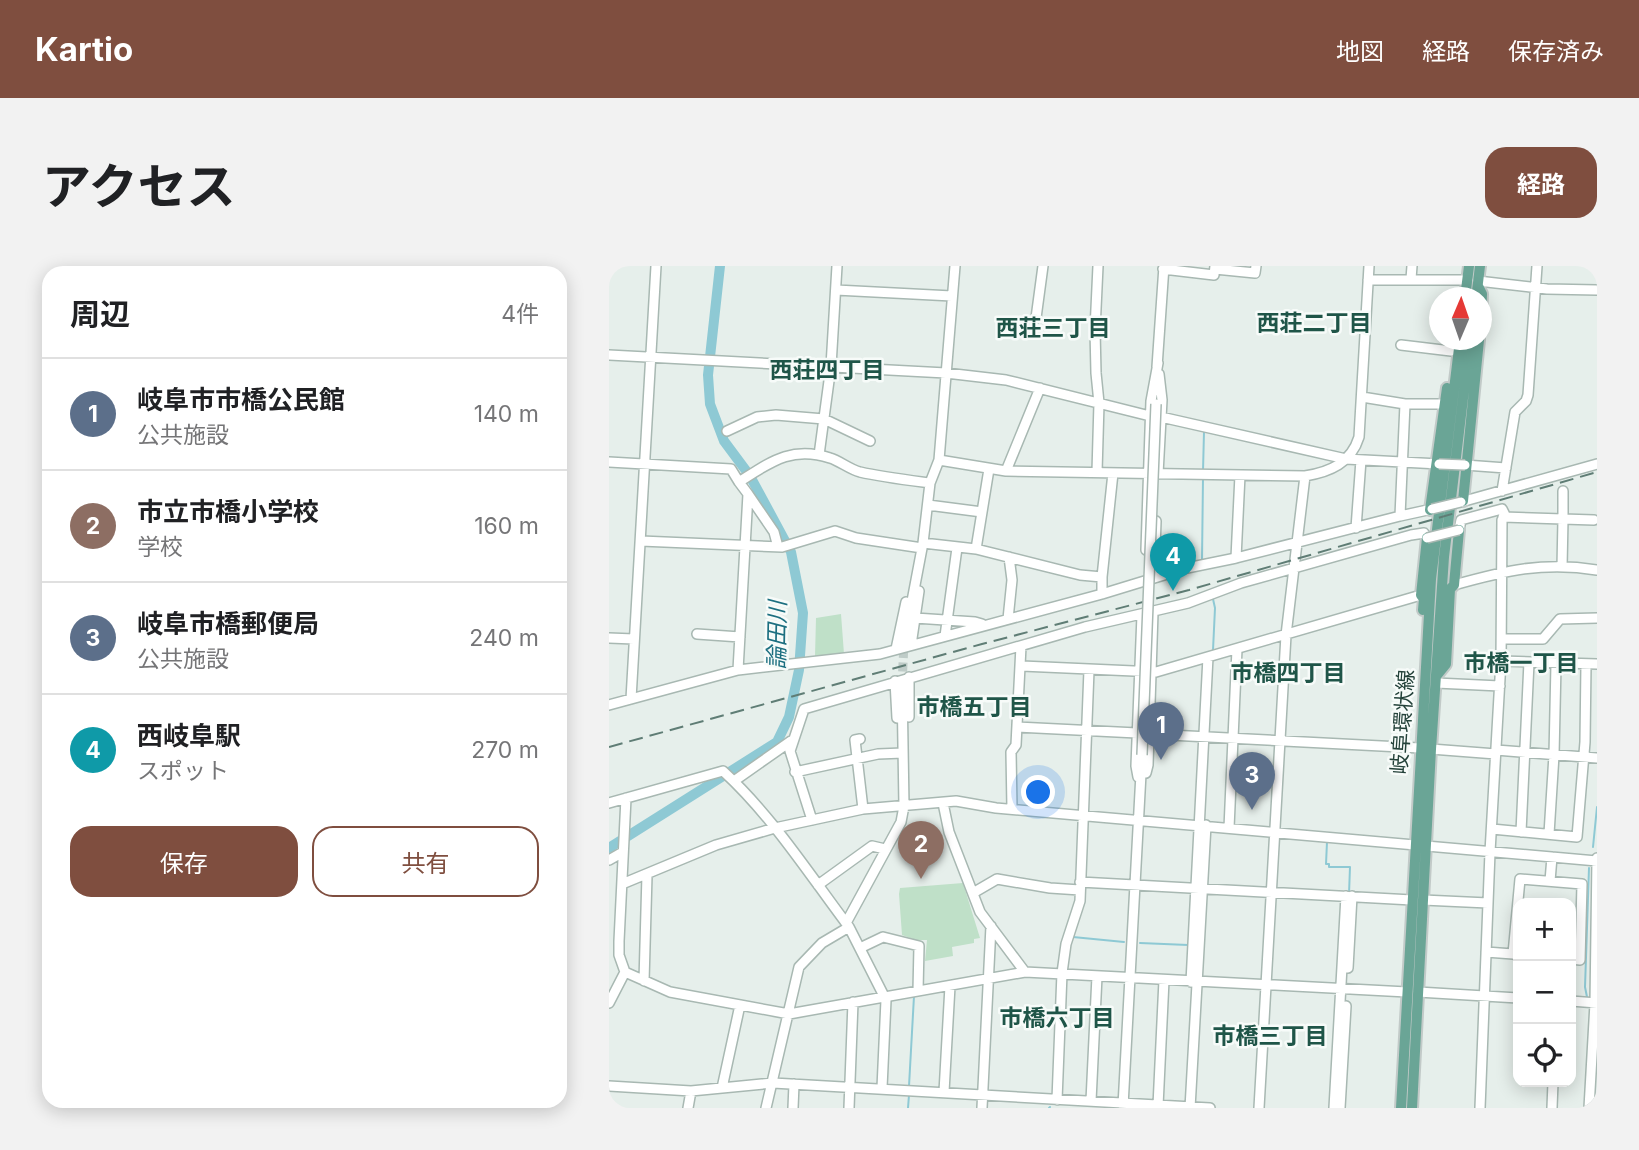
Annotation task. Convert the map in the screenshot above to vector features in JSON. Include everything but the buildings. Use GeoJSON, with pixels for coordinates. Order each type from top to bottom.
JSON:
{"type":"FeatureCollection","features":[{"type":"Feature","properties":{"kind":"main road"},"geometry":{"type":"LineString","coordinates":[[1469,266],[1473,286]]}},
{"type":"Feature","properties":{"kind":"main road"},"geometry":{"type":"LineString","coordinates":[[1473,286],[1480,266]]}},
{"type":"Feature","properties":{"kind":"main road"},"geometry":{"type":"LineString","coordinates":[[1431,510],[1451,350]]}},
{"type":"Feature","properties":{"kind":"main road","name":"岐阜環状線"},"geometry":{"type":"LineString","coordinates":[[1432,677],[1431,579],[1459,350]]}},
{"type":"Feature","properties":{"kind":"main road","name":"岐阜環状線"},"geometry":{"type":"LineString","coordinates":[[1401,1108],[1412,992],[1425,749],[1469,350]]}},
{"type":"Feature","properties":{"kind":"main road"},"geometry":{"type":"LineString","coordinates":[[1462,501],[1478,350]]}},
{"type":"Feature","properties":{"kind":"main road"},"geometry":{"type":"LineString","coordinates":[[1426,538],[1421,595],[1424,599],[1420,663],[1421,669],[1432,677],[1446,664],[1450,589],[1454,585],[1459,530]]}},
{"type":"Feature","properties":{"kind":"main road","name":"岐阜環状線"},"geometry":{"type":"LineString","coordinates":[[1412,992],[1412,1108]]}},
{"type":"Feature","properties":{"kind":"street"},"geometry":{"type":"LineString","coordinates":[[631,699],[656,266]]}},
{"type":"Feature","properties":{"kind":"street"},"geometry":{"type":"LineString","coordinates":[[819,455],[831,366],[837,266]]}},
{"type":"Feature","properties":{"kind":"street"},"geometry":{"type":"LineString","coordinates":[[917,580],[930,483],[939,460],[954,266]]}},
{"type":"Feature","properties":{"kind":"street"},"geometry":{"type":"LineString","coordinates":[[1035,318],[1043,266]]}},
{"type":"Feature","properties":{"kind":"street"},"geometry":{"type":"LineString","coordinates":[[1097,472],[1100,403],[1095,330],[1098,266]]}},
{"type":"Feature","properties":{"kind":"street"},"geometry":{"type":"LineString","coordinates":[[1123,1106],[1141,792],[1163,268],[1214,275],[1215,267],[1255,273],[1256,266]]}},
{"type":"Feature","properties":{"kind":"street"},"geometry":{"type":"LineString","coordinates":[[939,460],[1006,471],[1113,473],[1305,476],[1336,467],[1352,454],[1359,437],[1369,266]]}},
{"type":"Feature","properties":{"kind":"street"},"geometry":{"type":"LineString","coordinates":[[1411,279],[1412,266]]}},
{"type":"Feature","properties":{"kind":"street"},"geometry":{"type":"LineString","coordinates":[[1502,491],[1515,412],[1528,395],[1537,266]]}},
{"type":"Feature","properties":{"kind":"street"},"geometry":{"type":"LineString","coordinates":[[1368,280],[1411,279],[1473,286],[1597,290]]}},
{"type":"Feature","properties":{"kind":"street"},"geometry":{"type":"LineString","coordinates":[[836,290],[952,296]]}},
{"type":"Feature","properties":{"kind":"street"},"geometry":{"type":"LineString","coordinates":[[1401,345],[1429,345]]}},
{"type":"Feature","properties":{"kind":"street"},"geometry":{"type":"LineString","coordinates":[[609,355],[946,373],[1006,380],[1346,459],[1506,468]]}},
{"type":"Feature","properties":{"kind":"street"},"geometry":{"type":"LineString","coordinates":[[1150,579],[1156,416],[1161,400],[1158,363]]}},
{"type":"Feature","properties":{"kind":"street"},"geometry":{"type":"LineString","coordinates":[[1006,471],[1040,388]]}},
{"type":"Feature","properties":{"kind":"street"},"geometry":{"type":"LineString","coordinates":[[1362,397],[1405,404],[1443,404]]}},
{"type":"Feature","properties":{"kind":"street"},"geometry":{"type":"LineString","coordinates":[[1400,516],[1405,404]]}},
{"type":"Feature","properties":{"kind":"street"},"geometry":{"type":"LineString","coordinates":[[727,431],[757,416],[776,415],[824,419],[870,441]]}},
{"type":"Feature","properties":{"kind":"street"},"geometry":{"type":"LineString","coordinates":[[741,481],[774,459],[791,455],[819,455],[832,458],[857,471],[930,483]]}},
{"type":"Feature","properties":{"kind":"street"},"geometry":{"type":"LineString","coordinates":[[1356,528],[1361,460]]}},
{"type":"Feature","properties":{"kind":"street"},"geometry":{"type":"LineString","coordinates":[[609,461],[731,469],[780,547]]}},
{"type":"Feature","properties":{"kind":"street"},"geometry":{"type":"LineString","coordinates":[[609,705],[738,670],[880,654],[1150,579],[1431,510],[1597,464]]}},
{"type":"Feature","properties":{"kind":"street"},"geometry":{"type":"LineString","coordinates":[[976,549],[989,469]]}},
{"type":"Feature","properties":{"kind":"street"},"geometry":{"type":"LineString","coordinates":[[1102,594],[1113,473]]}},
{"type":"Feature","properties":{"kind":"street"},"geometry":{"type":"LineString","coordinates":[[1236,558],[1240,475]]}},
{"type":"Feature","properties":{"kind":"street"},"geometry":{"type":"LineString","coordinates":[[1259,1108],[1286,635],[1305,476]]}},
{"type":"Feature","properties":{"kind":"street"},"geometry":{"type":"LineString","coordinates":[[1562,567],[1563,491]]}},
{"type":"Feature","properties":{"kind":"street"},"geometry":{"type":"LineString","coordinates":[[738,670],[748,494]]}},
{"type":"Feature","properties":{"kind":"street"},"geometry":{"type":"LineString","coordinates":[[928,505],[982,512]]}},
{"type":"Feature","properties":{"kind":"street"},"geometry":{"type":"LineString","coordinates":[[812,820],[790,751],[791,741],[804,709],[1085,627],[1153,612],[1411,534],[1424,533],[1426,538],[1459,530],[1461,520],[1502,509],[1502,639],[1480,1108]]}},
{"type":"Feature","properties":{"kind":"street"},"geometry":{"type":"LineString","coordinates":[[1503,517],[1594,520]]}},
{"type":"Feature","properties":{"kind":"street"},"geometry":{"type":"LineString","coordinates":[[1150,579],[1156,521]]}},
{"type":"Feature","properties":{"kind":"street"},"geometry":{"type":"LineString","coordinates":[[641,541],[780,547],[835,531],[856,538],[976,549],[1080,575],[1102,577]]}},
{"type":"Feature","properties":{"kind":"street"},"geometry":{"type":"LineString","coordinates":[[945,636],[957,548]]}},
{"type":"Feature","properties":{"kind":"street"},"geometry":{"type":"LineString","coordinates":[[1008,619],[1012,580],[1009,557]]}},
{"type":"Feature","properties":{"kind":"street"},"geometry":{"type":"LineString","coordinates":[[1454,585],[1519,568],[1597,569]]}},
{"type":"Feature","properties":{"kind":"street"},"geometry":{"type":"LineString","coordinates":[[912,579],[921,584],[915,618],[904,646],[912,579]]}},
{"type":"Feature","properties":{"kind":"street"},"geometry":{"type":"LineString","coordinates":[[1022,666],[1152,672],[1421,595]]}},
{"type":"Feature","properties":{"kind":"street"},"geometry":{"type":"LineString","coordinates":[[1141,792],[1148,765],[1153,612]]}},
{"type":"Feature","properties":{"kind":"street"},"geometry":{"type":"LineString","coordinates":[[1141,792],[1136,766],[1142,615]]}},
{"type":"Feature","properties":{"kind":"street"},"geometry":{"type":"LineString","coordinates":[[915,618],[984,625]]}},
{"type":"Feature","properties":{"kind":"street"},"geometry":{"type":"LineString","coordinates":[[1502,639],[1543,639],[1560,619],[1597,618]]}},
{"type":"Feature","properties":{"kind":"street"},"geometry":{"type":"LineString","coordinates":[[697,634],[740,637]]}},
{"type":"Feature","properties":{"kind":"street"},"geometry":{"type":"LineString","coordinates":[[609,638],[634,639]]}},
{"type":"Feature","properties":{"kind":"street"},"geometry":{"type":"LineString","coordinates":[[1012,808],[1011,752],[1016,744],[1021,646]]}},
{"type":"Feature","properties":{"kind":"street"},"geometry":{"type":"LineString","coordinates":[[1229,828],[1237,649]]}},
{"type":"Feature","properties":{"kind":"street"},"geometry":{"type":"LineString","coordinates":[[1186,1107],[1203,825],[1208,657]]}},
{"type":"Feature","properties":{"kind":"street"},"geometry":{"type":"LineString","coordinates":[[1501,661],[1597,664]]}},
{"type":"Feature","properties":{"kind":"street"},"geometry":{"type":"LineString","coordinates":[[1521,832],[1529,662]]}},
{"type":"Feature","properties":{"kind":"street"},"geometry":{"type":"LineString","coordinates":[[1549,834],[1555,755],[1556,664]]}},
{"type":"Feature","properties":{"kind":"street"},"geometry":{"type":"LineString","coordinates":[[1492,829],[1577,836],[1586,664]]}},
{"type":"Feature","properties":{"kind":"street"},"geometry":{"type":"LineString","coordinates":[[1052,1103],[1066,944],[1080,901],[1089,670]]}},
{"type":"Feature","properties":{"kind":"street"},"geometry":{"type":"LineString","coordinates":[[1432,677],[1500,686]]}},
{"type":"Feature","properties":{"kind":"street"},"geometry":{"type":"LineString","coordinates":[[902,681],[897,739],[903,743]]}},
{"type":"Feature","properties":{"kind":"street"},"geometry":{"type":"LineString","coordinates":[[902,681],[908,739],[903,743]]}},
{"type":"Feature","properties":{"kind":"street"},"geometry":{"type":"LineString","coordinates":[[1017,727],[1137,733]]}},
{"type":"Feature","properties":{"kind":"street"},"geometry":{"type":"LineString","coordinates":[[1150,734],[1525,752],[1597,758]]}},
{"type":"Feature","properties":{"kind":"street"},"geometry":{"type":"LineString","coordinates":[[860,739],[855,740],[863,808]]}},
{"type":"Feature","properties":{"kind":"street"},"geometry":{"type":"LineString","coordinates":[[734,781],[791,741]]}},
{"type":"Feature","properties":{"kind":"street"},"geometry":{"type":"LineString","coordinates":[[766,1108],[799,967],[822,943],[848,925],[901,822],[904,806],[903,743]]}},
{"type":"Feature","properties":{"kind":"street"},"geometry":{"type":"LineString","coordinates":[[795,772],[878,754],[903,753]]}},
{"type":"Feature","properties":{"kind":"street"},"geometry":{"type":"LineString","coordinates":[[609,803],[723,771],[744,790],[848,925],[885,997],[882,1088]]}},
{"type":"Feature","properties":{"kind":"street"},"geometry":{"type":"LineString","coordinates":[[626,798],[619,955],[625,972],[670,992],[789,1014],[1025,972],[1513,998]]}},
{"type":"Feature","properties":{"kind":"street"},"geometry":{"type":"LineString","coordinates":[[622,884],[716,845],[775,828],[863,808],[956,801],[975,806],[1597,860],[1596,1003],[1589,1108]]}},
{"type":"Feature","properties":{"kind":"street"},"geometry":{"type":"LineString","coordinates":[[943,803],[949,832],[980,912],[1025,972]]}},
{"type":"Feature","properties":{"kind":"street"},"geometry":{"type":"LineString","coordinates":[[818,886],[872,846],[885,849]]}},
{"type":"Feature","properties":{"kind":"street"},"geometry":{"type":"LineString","coordinates":[[609,860],[623,850]]}},
{"type":"Feature","properties":{"kind":"street"},"geometry":{"type":"LineString","coordinates":[[1550,881],[1552,857]]}},
{"type":"Feature","properties":{"kind":"street"},"geometry":{"type":"LineString","coordinates":[[644,981],[647,875]]}},
{"type":"Feature","properties":{"kind":"street"},"geometry":{"type":"LineString","coordinates":[[973,893],[997,879],[1050,888],[1136,884],[1488,903]]}},
{"type":"Feature","properties":{"kind":"street"},"geometry":{"type":"LineString","coordinates":[[1518,898],[1520,879],[1582,884],[1576,922],[1580,960],[1576,960]]}},
{"type":"Feature","properties":{"kind":"street"},"geometry":{"type":"LineString","coordinates":[[1341,1108],[1349,896]]}},
{"type":"Feature","properties":{"kind":"street"},"geometry":{"type":"LineString","coordinates":[[982,1108],[991,926]]}},
{"type":"Feature","properties":{"kind":"street"},"geometry":{"type":"LineString","coordinates":[[860,948],[883,937],[919,946],[918,991]]}},
{"type":"Feature","properties":{"kind":"street"},"geometry":{"type":"LineString","coordinates":[[609,950],[619,955]]}},
{"type":"Feature","properties":{"kind":"street"},"geometry":{"type":"LineString","coordinates":[[1486,952],[1513,955]]}},
{"type":"Feature","properties":{"kind":"street"},"geometry":{"type":"LineString","coordinates":[[609,1003],[614,983],[625,972]]}},
{"type":"Feature","properties":{"kind":"street"},"geometry":{"type":"LineString","coordinates":[[1091,1101],[1097,976]]}},
{"type":"Feature","properties":{"kind":"street"},"geometry":{"type":"LineString","coordinates":[[1158,1105],[1164,980]]}},
{"type":"Feature","properties":{"kind":"street"},"geometry":{"type":"LineString","coordinates":[[944,1092],[950,986]]}},
{"type":"Feature","properties":{"kind":"street"},"geometry":{"type":"LineString","coordinates":[[1334,1108],[1344,989]]}},
{"type":"Feature","properties":{"kind":"street"},"geometry":{"type":"LineString","coordinates":[[1576,1001],[1596,1003]]}},
{"type":"Feature","properties":{"kind":"street"},"geometry":{"type":"LineString","coordinates":[[849,1108],[853,1003]]}},
{"type":"Feature","properties":{"kind":"street"},"geometry":{"type":"LineString","coordinates":[[722,1088],[740,1004]]}},
{"type":"Feature","properties":{"kind":"street"},"geometry":{"type":"LineString","coordinates":[[609,1086],[691,1091],[773,1083],[944,1092],[1052,1103],[1091,1101],[1123,1106],[1210,1108]]}},
{"type":"Feature","properties":{"kind":"street"},"geometry":{"type":"LineString","coordinates":[[793,1108],[794,1084]]}},
{"type":"Feature","properties":{"kind":"street"},"geometry":{"type":"LineString","coordinates":[[1552,1087],[1552,1108]]}},
{"type":"Feature","properties":{"kind":"street"},"geometry":{"type":"LineString","coordinates":[[688,1108],[691,1091]]}},
{"type":"Feature","properties":{"kind":"green space"},"geometry":{"type":"Polygon","coordinates":[[[841,614],[844,654],[815,656],[816,618],[841,614]]]}},
{"type":"Feature","properties":{"kind":"green space"},"geometry":{"type":"Polygon","coordinates":[[[963,883],[980,938],[974,939],[974,943],[952,947],[953,956],[925,961],[927,940],[916,940],[902,935],[900,888],[963,883]]]}},
{"type":"Feature","properties":{"kind":"waterway","name":"論田川"},"geometry":{"type":"LineString","coordinates":[[609,848],[777,742],[789,717],[799,670],[803,613],[791,552],[750,476],[724,441],[710,404],[708,375],[720,266]]}},
{"type":"Feature","properties":{"kind":"waterway"},"geometry":{"type":"LineString","coordinates":[[1203,471],[1204,432]]}},
{"type":"Feature","properties":{"kind":"waterway"},"geometry":{"type":"LineString","coordinates":[[1202,560],[1203,478]]}},
{"type":"Feature","properties":{"kind":"waterway"},"geometry":{"type":"LineString","coordinates":[[1213,599],[1213,650]]}},
{"type":"Feature","properties":{"kind":"waterway"},"geometry":{"type":"LineString","coordinates":[[1593,847],[1597,807]]}},
{"type":"Feature","properties":{"kind":"waterway"},"geometry":{"type":"LineString","coordinates":[[1327,842],[1326,864],[1329,864],[1329,867],[1350,867],[1349,894]]}},
{"type":"Feature","properties":{"kind":"waterway"},"geometry":{"type":"LineString","coordinates":[[1587,997],[1585,987],[1589,868]]}},
{"type":"Feature","properties":{"kind":"waterway"},"geometry":{"type":"LineString","coordinates":[[1073,937],[1124,942]]}},
{"type":"Feature","properties":{"kind":"waterway"},"geometry":{"type":"LineString","coordinates":[[1140,943],[1188,945]]}},
{"type":"Feature","properties":{"kind":"waterway"},"geometry":{"type":"LineString","coordinates":[[909,1086],[914,996]]}},
{"type":"Feature","properties":{"kind":"waterway"},"geometry":{"type":"LineString","coordinates":[[908,1108],[909,1095]]}},
{"type":"Feature","properties":{"kind":"tunnel"},"geometry":{"type":"LineString","coordinates":[[902,685],[904,643]]}},
{"type":"Feature","properties":{"kind":"railway"},"geometry":{"type":"LineString","coordinates":[[609,747],[1189,590],[1597,472]]}},
{"type":"Feature","properties":{"kind":"place","name":"西岐阜駅"},"geometry":{"type":"Point","coordinates":[1173,591]}},
{"type":"Feature","properties":{"kind":"place","name":"岐阜市市橋公民館"},"geometry":{"type":"Point","coordinates":[1161,760]}},
{"type":"Feature","properties":{"kind":"place","name":"岐阜市橋郵便局"},"geometry":{"type":"Point","coordinates":[1252,810]}},
{"type":"Feature","properties":{"kind":"place","name":"市立市橋小学校"},"geometry":{"type":"Point","coordinates":[921,879]}},
{"type":"Feature","properties":{"kind":"district","name":"西荘二丁目"},"geometry":{"type":"Point","coordinates":[1314,323]}},
{"type":"Feature","properties":{"kind":"district","name":"西荘三丁目"},"geometry":{"type":"Point","coordinates":[1053,328]}},
{"type":"Feature","properties":{"kind":"district","name":"西荘四丁目"},"geometry":{"type":"Point","coordinates":[827,370]}},
{"type":"Feature","properties":{"kind":"district","name":"市橋一丁目"},"geometry":{"type":"Point","coordinates":[1521,663]}},
{"type":"Feature","properties":{"kind":"district","name":"市橋四丁目"},"geometry":{"type":"Point","coordinates":[1288,673]}},
{"type":"Feature","properties":{"kind":"district","name":"市橋五丁目"},"geometry":{"type":"Point","coordinates":[974,707]}},
{"type":"Feature","properties":{"kind":"district","name":"市橋六丁目"},"geometry":{"type":"Point","coordinates":[1057,1018]}},
{"type":"Feature","properties":{"kind":"district","name":"市橋三丁目"},"geometry":{"type":"Point","coordinates":[1270,1036]}}]}
